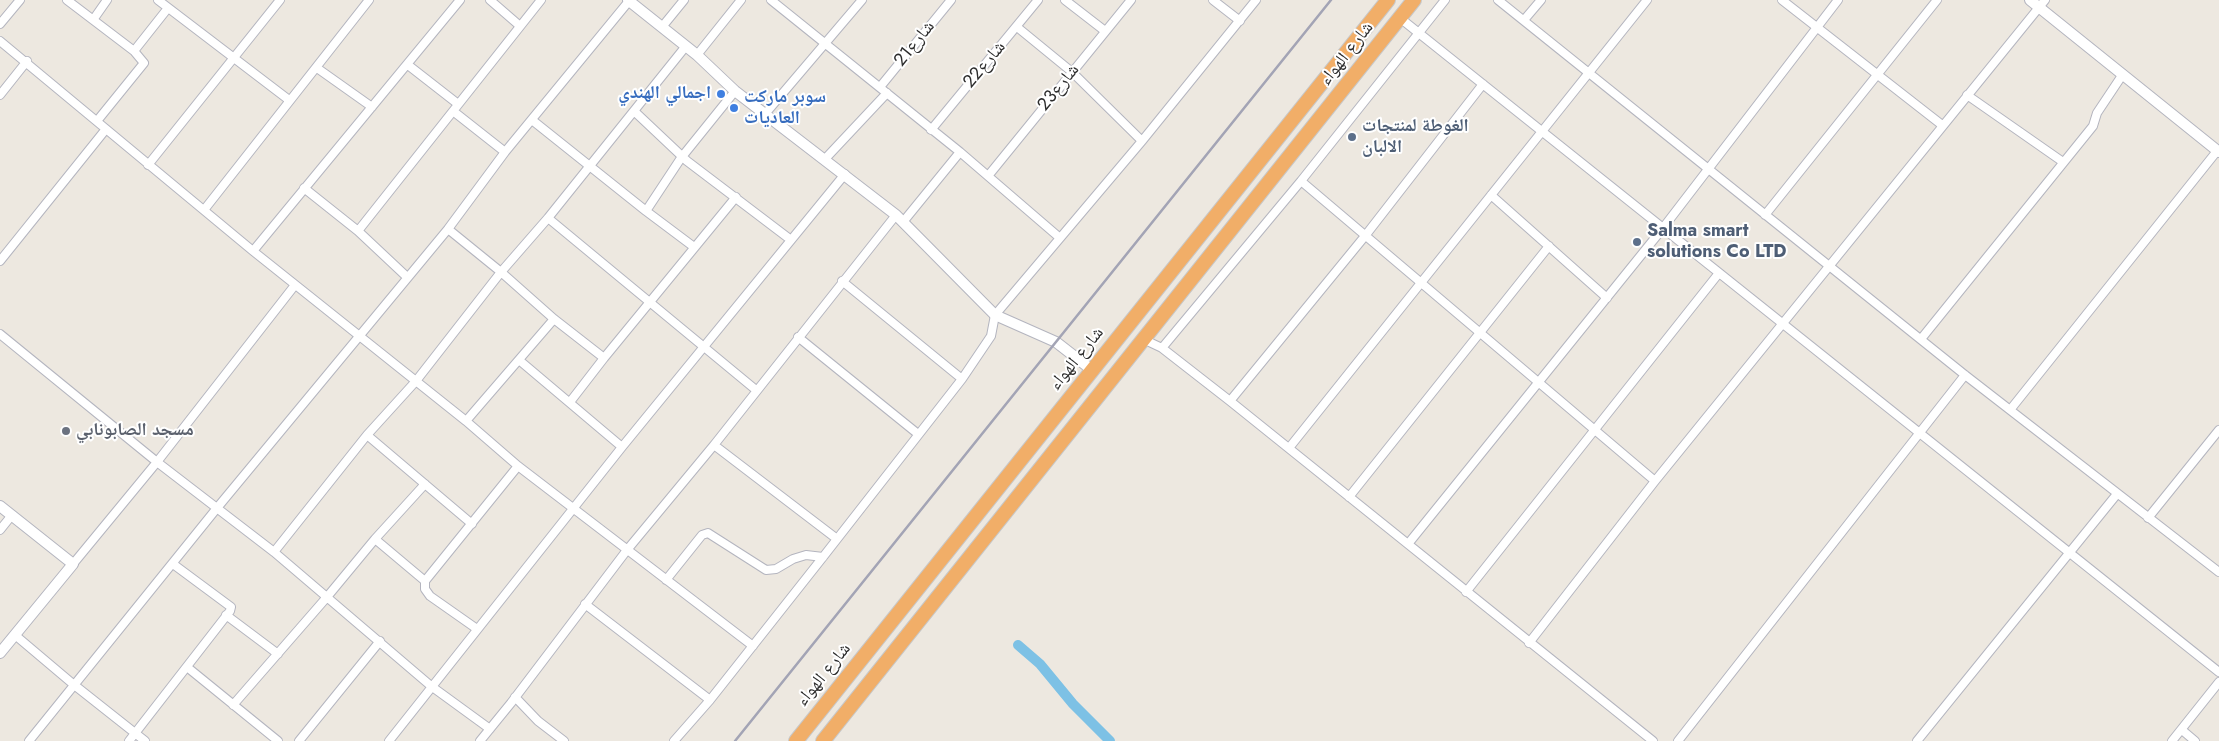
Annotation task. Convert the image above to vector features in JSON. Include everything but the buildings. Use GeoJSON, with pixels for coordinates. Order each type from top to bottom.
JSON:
{"type":"FeatureCollection","features":[{"type":"Feature","properties":{"kind":"highway","name":"شارع الهواء"},"geometry":{"type":"LineString","coordinates":[[796,741],[1388,0]]}},
{"type":"Feature","properties":{"kind":"highway","name":"شارع الهواء"},"geometry":{"type":"LineString","coordinates":[[823,741],[1145,340],[1414,0]]}},
{"type":"Feature","properties":{"kind":"street"},"geometry":{"type":"LineString","coordinates":[[0,24],[20,0]]}},
{"type":"Feature","properties":{"kind":"street"},"geometry":{"type":"LineString","coordinates":[[67,0],[134,51],[144,63],[97,121]]}},
{"type":"Feature","properties":{"kind":"street"},"geometry":{"type":"LineString","coordinates":[[93,20],[107,0]]}},
{"type":"Feature","properties":{"kind":"street"},"geometry":{"type":"LineString","coordinates":[[158,0],[289,100]]}},
{"type":"Feature","properties":{"kind":"street"},"geometry":{"type":"LineString","coordinates":[[204,210],[289,100],[318,68],[369,0]]}},
{"type":"Feature","properties":{"kind":"street"},"geometry":{"type":"LineString","coordinates":[[253,251],[460,0]]}},
{"type":"Feature","properties":{"kind":"street"},"geometry":{"type":"LineString","coordinates":[[490,0],[520,26]]}},
{"type":"Feature","properties":{"kind":"street"},"geometry":{"type":"LineString","coordinates":[[358,231],[542,0]]}},
{"type":"Feature","properties":{"kind":"street"},"geometry":{"type":"LineString","coordinates":[[28,741],[217,508],[448,229],[505,152],[629,0],[697,55],[736,91],[845,174],[900,219],[995,315],[1056,342],[1092,370]]}},
{"type":"Feature","properties":{"kind":"street"},"geometry":{"type":"LineString","coordinates":[[662,27],[684,0]]}},
{"type":"Feature","properties":{"kind":"street"},"geometry":{"type":"LineString","coordinates":[[697,55],[741,0]]}},
{"type":"Feature","properties":{"kind":"street"},"geometry":{"type":"LineString","coordinates":[[772,0],[960,152],[1060,238]]}},
{"type":"Feature","properties":{"kind":"street"},"geometry":{"type":"LineString","coordinates":[[765,114],[826,45],[862,0]]}},
{"type":"Feature","properties":{"kind":"street","name":"شارع21"},"geometry":{"type":"LineString","coordinates":[[880,87],[951,0]]}},
{"type":"Feature","properties":{"kind":"street","name":"شارع22"},"geometry":{"type":"LineString","coordinates":[[931,130],[1038,0]]}},
{"type":"Feature","properties":{"kind":"street"},"geometry":{"type":"LineString","coordinates":[[1065,0],[1105,31]]}},
{"type":"Feature","properties":{"kind":"street","name":"شارع23"},"geometry":{"type":"LineString","coordinates":[[988,176],[1130,0]]}},
{"type":"Feature","properties":{"kind":"street"},"geometry":{"type":"LineString","coordinates":[[1213,0],[1240,21]]}},
{"type":"Feature","properties":{"kind":"street"},"geometry":{"type":"LineString","coordinates":[[674,741],[753,646],[962,379],[991,336],[995,315],[1142,141],[1256,0]]}},
{"type":"Feature","properties":{"kind":"street"},"geometry":{"type":"LineString","coordinates":[[1162,348],[1301,181],[1445,0]]}},
{"type":"Feature","properties":{"kind":"street"},"geometry":{"type":"LineString","coordinates":[[1498,0],[1965,376],[2219,572]]}},
{"type":"Feature","properties":{"kind":"street"},"geometry":{"type":"LineString","coordinates":[[1524,20],[1541,0]]}},
{"type":"Feature","properties":{"kind":"street"},"geometry":{"type":"LineString","coordinates":[[1289,448],[1647,0]]}},
{"type":"Feature","properties":{"kind":"street"},"geometry":{"type":"LineString","coordinates":[[1782,0],[1942,125]]}},
{"type":"Feature","properties":{"kind":"street"},"geometry":{"type":"LineString","coordinates":[[1408,544],[1663,228],[1838,0]]}},
{"type":"Feature","properties":{"kind":"street"},"geometry":{"type":"LineString","coordinates":[[1765,215],[1937,0]]}},
{"type":"Feature","properties":{"kind":"street"},"geometry":{"type":"LineString","coordinates":[[2010,410],[2218,151],[2123,74],[2042,4],[2030,0]]}},
{"type":"Feature","properties":{"kind":"street"},"geometry":{"type":"LineString","coordinates":[[148,165],[277,1]]}},
{"type":"Feature","properties":{"kind":"street"},"geometry":{"type":"LineString","coordinates":[[1529,643],[1655,481],[2042,4]]}},
{"type":"Feature","properties":{"kind":"street"},"geometry":{"type":"LineString","coordinates":[[134,51],[168,8]]}},
{"type":"Feature","properties":{"kind":"street"},"geometry":{"type":"LineString","coordinates":[[1400,18],[2219,672]]}},
{"type":"Feature","properties":{"kind":"street"},"geometry":{"type":"LineString","coordinates":[[1017,27],[1072,72],[1142,141]]}},
{"type":"Feature","properties":{"kind":"street"},"geometry":{"type":"LineString","coordinates":[[0,41],[148,165],[466,421],[518,466],[753,646]]}},
{"type":"Feature","properties":{"kind":"street"},"geometry":{"type":"LineString","coordinates":[[274,552],[367,435],[416,381],[501,272],[548,218],[686,46]]}},
{"type":"Feature","properties":{"kind":"street"},"geometry":{"type":"LineString","coordinates":[[0,95],[27,62]]}},
{"type":"Feature","properties":{"kind":"street"},"geometry":{"type":"LineString","coordinates":[[408,65],[458,104]]}},
{"type":"Feature","properties":{"kind":"street"},"geometry":{"type":"LineString","coordinates":[[318,68],[372,107]]}},
{"type":"Feature","properties":{"kind":"street"},"geometry":{"type":"LineString","coordinates":[[1921,340],[2094,126],[2097,112],[2123,74]]}},
{"type":"Feature","properties":{"kind":"street"},"geometry":{"type":"LineString","coordinates":[[1230,401],[1366,236],[1483,84]]}},
{"type":"Feature","properties":{"kind":"street"},"geometry":{"type":"LineString","coordinates":[[646,212],[682,158],[736,91]]}},
{"type":"Feature","properties":{"kind":"street"},"geometry":{"type":"LineString","coordinates":[[825,159],[887,93]]}},
{"type":"Feature","properties":{"kind":"street"},"geometry":{"type":"LineString","coordinates":[[1967,95],[2063,162]]}},
{"type":"Feature","properties":{"kind":"street"},"geometry":{"type":"LineString","coordinates":[[452,111],[505,152]]}},
{"type":"Feature","properties":{"kind":"street"},"geometry":{"type":"LineString","coordinates":[[634,111],[684,157],[791,240]]}},
{"type":"Feature","properties":{"kind":"street"},"geometry":{"type":"LineString","coordinates":[[532,120],[646,212],[694,248]]}},
{"type":"Feature","properties":{"kind":"street"},"geometry":{"type":"LineString","coordinates":[[0,261],[106,129]]}},
{"type":"Feature","properties":{"kind":"street"},"geometry":{"type":"LineString","coordinates":[[480,741],[585,604],[714,445],[842,281],[960,152]]}},
{"type":"Feature","properties":{"kind":"street"},"geometry":{"type":"LineString","coordinates":[[389,741],[622,447],[704,349],[845,174]]}},
{"type":"Feature","properties":{"kind":"street"},"geometry":{"type":"LineString","coordinates":[[1301,181],[1655,481]]}},
{"type":"Feature","properties":{"kind":"street"},"geometry":{"type":"LineString","coordinates":[[304,188],[358,231],[407,277]]}},
{"type":"Feature","properties":{"kind":"street"},"geometry":{"type":"LineString","coordinates":[[1491,195],[1607,298]]}},
{"type":"Feature","properties":{"kind":"street"},"geometry":{"type":"LineString","coordinates":[[570,402],[736,197]]}},
{"type":"Feature","properties":{"kind":"street"},"geometry":{"type":"LineString","coordinates":[[548,218],[649,304],[756,390]]}},
{"type":"Feature","properties":{"kind":"street"},"geometry":{"type":"LineString","coordinates":[[448,229],[501,272],[554,319],[604,358]]}},
{"type":"Feature","properties":{"kind":"street"},"geometry":{"type":"LineString","coordinates":[[1349,498],[1549,246]]}},
{"type":"Feature","properties":{"kind":"street"},"geometry":{"type":"LineString","coordinates":[[1466,592],[1719,273]]}},
{"type":"Feature","properties":{"kind":"street"},"geometry":{"type":"LineString","coordinates":[[842,281],[962,379]]}},
{"type":"Feature","properties":{"kind":"street"},"geometry":{"type":"LineString","coordinates":[[0,653],[158,462],[295,285]]}},
{"type":"Feature","properties":{"kind":"street"},"geometry":{"type":"LineString","coordinates":[[466,421],[554,319]]}},
{"type":"Feature","properties":{"kind":"street"},"geometry":{"type":"LineString","coordinates":[[0,334],[158,462],[274,552],[431,686],[490,728]]}},
{"type":"Feature","properties":{"kind":"street"},"geometry":{"type":"LineString","coordinates":[[798,337],[918,434]]}},
{"type":"Feature","properties":{"kind":"street"},"geometry":{"type":"LineString","coordinates":[[1145,340],[1162,348],[1230,401],[1652,741]]}},
{"type":"Feature","properties":{"kind":"street"},"geometry":{"type":"LineString","coordinates":[[519,360],[622,447]]}},
{"type":"Feature","properties":{"kind":"street"},"geometry":{"type":"LineString","coordinates":[[1678,741],[1965,376]]}},
{"type":"Feature","properties":{"kind":"street"},"geometry":{"type":"LineString","coordinates":[[2148,518],[2219,430]]}},
{"type":"Feature","properties":{"kind":"street"},"geometry":{"type":"LineString","coordinates":[[367,435],[472,524]]}},
{"type":"Feature","properties":{"kind":"street"},"geometry":{"type":"LineString","coordinates":[[714,445],[837,539]]}},
{"type":"Feature","properties":{"kind":"street"},"geometry":{"type":"LineString","coordinates":[[478,629],[430,596],[425,589],[425,581],[518,466]]}},
{"type":"Feature","properties":{"kind":"street"},"geometry":{"type":"LineString","coordinates":[[233,705],[375,539],[425,484]]}},
{"type":"Feature","properties":{"kind":"street"},"geometry":{"type":"LineString","coordinates":[[1917,741],[2117,494]]}},
{"type":"Feature","properties":{"kind":"street"},"geometry":{"type":"LineString","coordinates":[[0,506],[73,564]]}},
{"type":"Feature","properties":{"kind":"street"},"geometry":{"type":"LineString","coordinates":[[0,530],[12,515]]}},
{"type":"Feature","properties":{"kind":"street"},"geometry":{"type":"LineString","coordinates":[[666,580],[702,535],[708,533],[766,570],[776,569],[793,559],[806,555],[823,557]]}},
{"type":"Feature","properties":{"kind":"street"},"geometry":{"type":"LineString","coordinates":[[375,539],[425,581]]}},
{"type":"Feature","properties":{"kind":"street"},"geometry":{"type":"LineString","coordinates":[[129,741],[187,667],[231,606],[173,564]]}},
{"type":"Feature","properties":{"kind":"street"},"geometry":{"type":"LineString","coordinates":[[585,604],[710,700]]}},
{"type":"Feature","properties":{"kind":"street"},"geometry":{"type":"LineString","coordinates":[[226,615],[278,654]]}},
{"type":"Feature","properties":{"kind":"street"},"geometry":{"type":"LineString","coordinates":[[15,635],[73,684],[146,741]]}},
{"type":"Feature","properties":{"kind":"street"},"geometry":{"type":"LineString","coordinates":[[299,741],[380,641]]}},
{"type":"Feature","properties":{"kind":"street"},"geometry":{"type":"LineString","coordinates":[[187,667],[278,741]]}},
{"type":"Feature","properties":{"kind":"street"},"geometry":{"type":"LineString","coordinates":[[2172,741],[2219,682]]}},
{"type":"Feature","properties":{"kind":"street"},"geometry":{"type":"LineString","coordinates":[[515,697],[538,721],[564,741]]}},
{"type":"Feature","properties":{"kind":"street"},"geometry":{"type":"LineString","coordinates":[[2182,730],[2196,741]]}},
{"type":"Feature","properties":{"kind":"waterway"},"geometry":{"type":"LineString","coordinates":[[1018,645],[1040,664],[1073,704],[1110,741]]}},
{"type":"Feature","properties":{"kind":"railway"},"geometry":{"type":"LineString","coordinates":[[735,741],[1331,0]]}},
{"type":"Feature","properties":{"kind":"place","name":"اجمالي الهندي"},"geometry":{"type":"Point","coordinates":[721,94]}},
{"type":"Feature","properties":{"kind":"place","name":"سوبر ماركت العاديات"},"geometry":{"type":"Point","coordinates":[734,108]}},
{"type":"Feature","properties":{"kind":"place","name":"الغوطة لمنتجات الالبان"},"geometry":{"type":"Point","coordinates":[1352,137]}},
{"type":"Feature","properties":{"kind":"place","name":"Salma smart solutions Co LTD"},"geometry":{"type":"Point","coordinates":[1637,242]}},
{"type":"Feature","properties":{"kind":"place","name":"مسجد الصابونابي"},"geometry":{"type":"Point","coordinates":[66,431]}}]}
